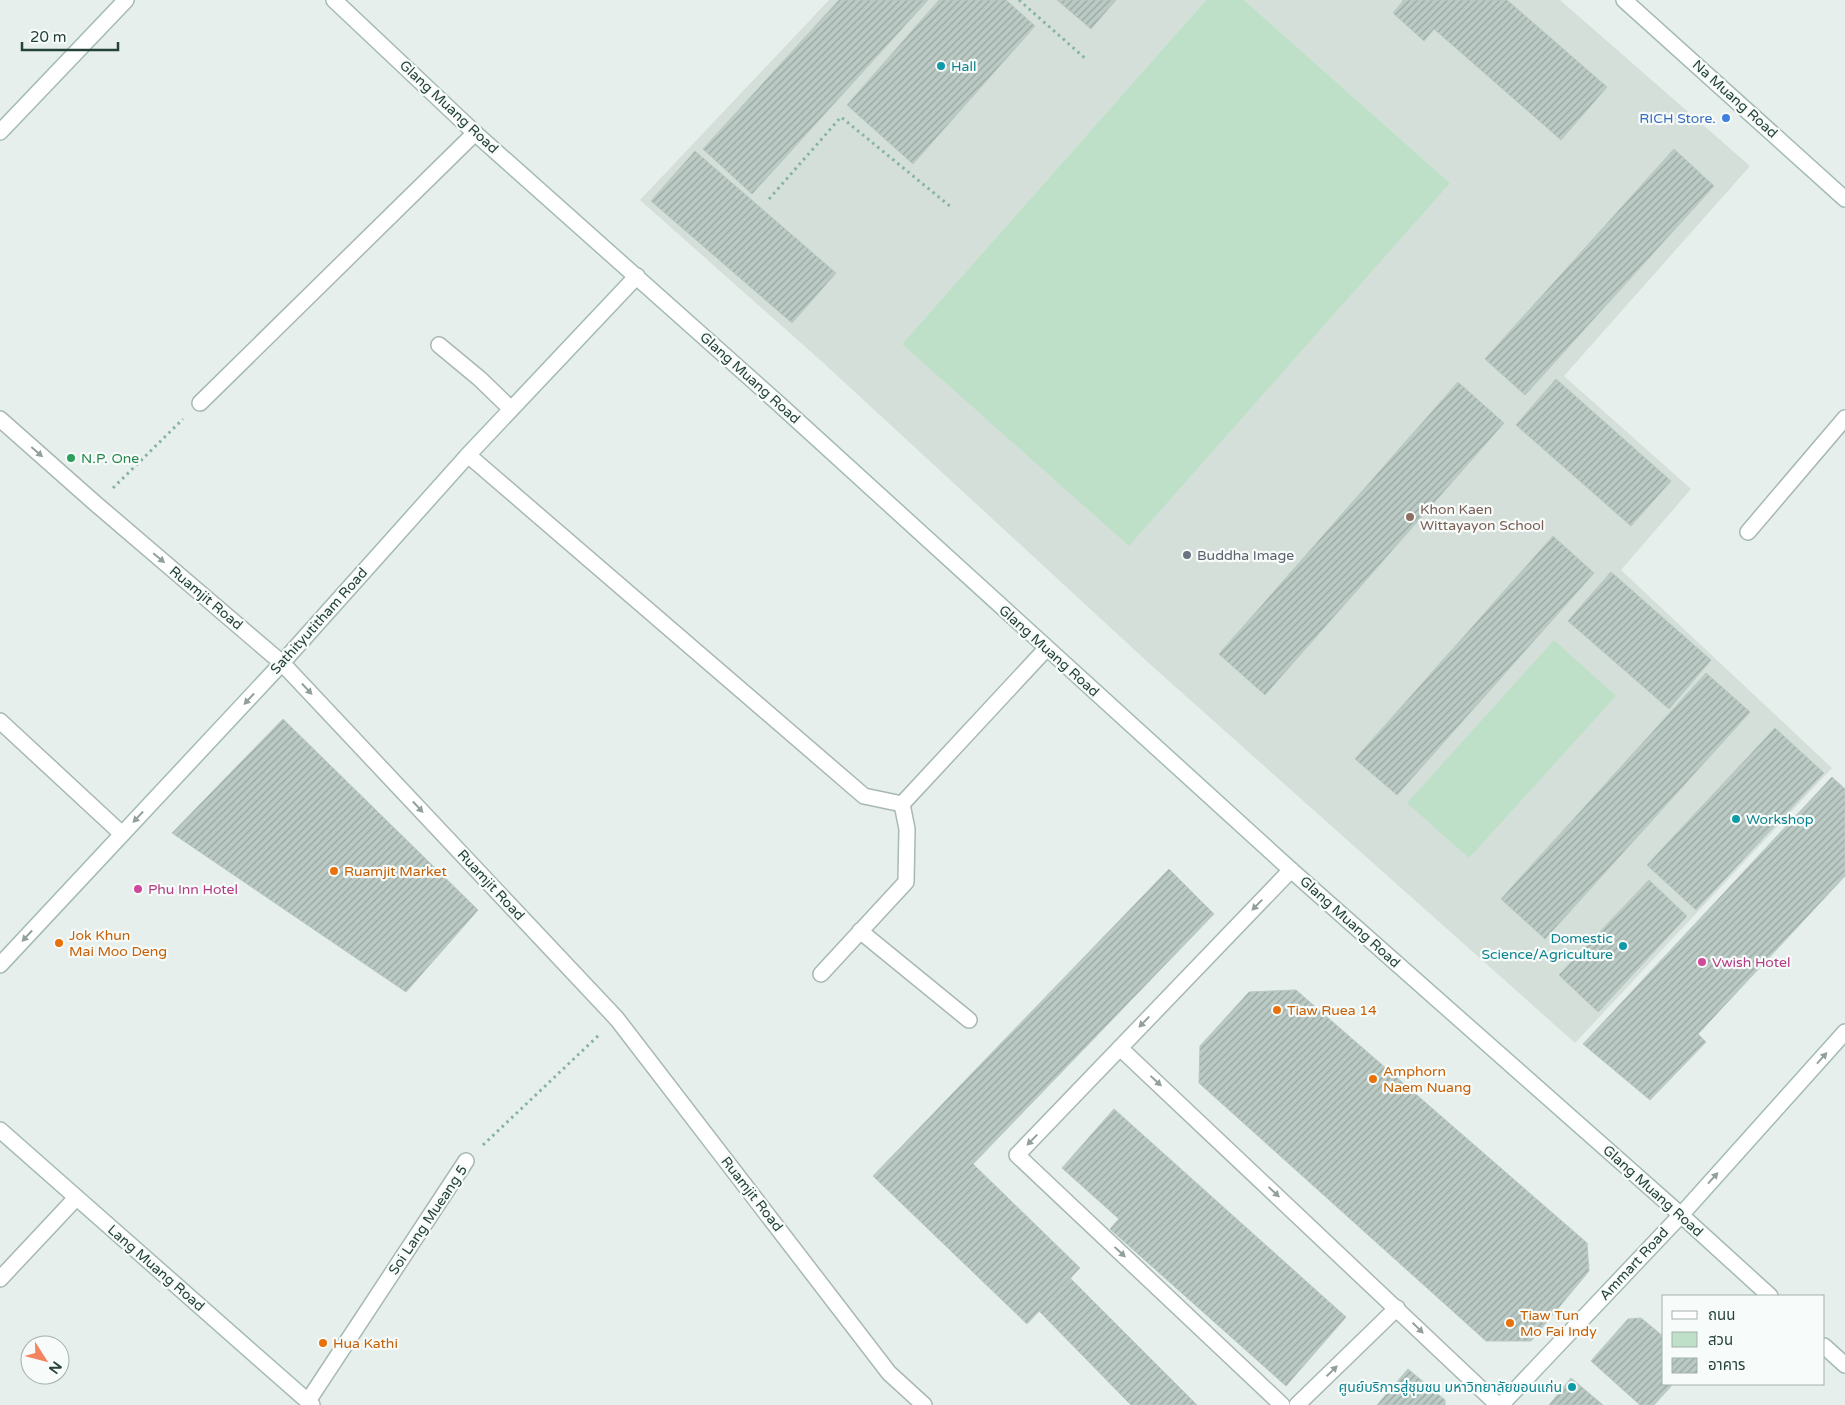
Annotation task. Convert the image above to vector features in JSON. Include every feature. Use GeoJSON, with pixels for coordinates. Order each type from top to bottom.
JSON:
{"type":"FeatureCollection","features":[{"type":"Feature","properties":{"kind":"street"},"geometry":{"type":"LineString","coordinates":[[0,132],[126,0]]}},
{"type":"Feature","properties":{"kind":"street","name":"Glang Muang Road"},"geometry":{"type":"LineString","coordinates":[[334,0],[475,133],[637,276],[1046,649],[1113,707],[1291,870],[1769,1295]]}},
{"type":"Feature","properties":{"kind":"street","name":"Na Muang Road"},"geometry":{"type":"LineString","coordinates":[[1624,0],[1845,199]]}},
{"type":"Feature","properties":{"kind":"street"},"geometry":{"type":"LineString","coordinates":[[200,403],[475,133]]}},
{"type":"Feature","properties":{"kind":"street","name":"Sathityutitham Road"},"geometry":{"type":"LineString","coordinates":[[0,965],[282,663],[468,455],[637,276]]}},
{"type":"Feature","properties":{"kind":"street"},"geometry":{"type":"LineString","coordinates":[[439,345],[480,379],[511,409]]}},
{"type":"Feature","properties":{"kind":"street"},"geometry":{"type":"LineString","coordinates":[[1748,532],[1845,418]]}},
{"type":"Feature","properties":{"kind":"street","name":"Ruamjit Road"},"geometry":{"type":"LineString","coordinates":[[0,419],[282,663],[617,1019],[889,1373],[924,1405]]}},
{"type":"Feature","properties":{"kind":"street"},"geometry":{"type":"LineString","coordinates":[[468,455],[864,796],[902,804]]}},
{"type":"Feature","properties":{"kind":"street"},"geometry":{"type":"LineString","coordinates":[[902,804],[1046,649]]}},
{"type":"Feature","properties":{"kind":"street"},"geometry":{"type":"LineString","coordinates":[[0,721],[122,834]]}},
{"type":"Feature","properties":{"kind":"street"},"geometry":{"type":"LineString","coordinates":[[821,974],[906,882],[907,829],[902,804]]}},
{"type":"Feature","properties":{"kind":"street"},"geometry":{"type":"LineString","coordinates":[[1282,1405],[1017,1156],[1291,870]]}},
{"type":"Feature","properties":{"kind":"street"},"geometry":{"type":"LineString","coordinates":[[860,931],[969,1020]]}},
{"type":"Feature","properties":{"kind":"street","name":"Ammart Road"},"geometry":{"type":"LineString","coordinates":[[1500,1405],[1680,1214],[1845,1032]]}},
{"type":"Feature","properties":{"kind":"street"},"geometry":{"type":"LineString","coordinates":[[1120,1048],[1500,1405]]}},
{"type":"Feature","properties":{"kind":"street","name":"Lang Muang Road"},"geometry":{"type":"LineString","coordinates":[[0,1130],[310,1403]]}},
{"type":"Feature","properties":{"kind":"street","name":"Soi Lang Mueang 5"},"geometry":{"type":"LineString","coordinates":[[310,1403],[466,1161]]}},
{"type":"Feature","properties":{"kind":"street"},"geometry":{"type":"LineString","coordinates":[[0,1279],[76,1198]]}},
{"type":"Feature","properties":{"kind":"street"},"geometry":{"type":"LineString","coordinates":[[1297,1405],[1397,1308]]}},
{"type":"Feature","properties":{"kind":"street"},"geometry":{"type":"LineString","coordinates":[[1825,1347],[1845,1365]]}},
{"type":"Feature","properties":{"kind":"path"},"geometry":{"type":"LineString","coordinates":[[1020,0],[1087,60]]}},
{"type":"Feature","properties":{"kind":"path"},"geometry":{"type":"LineString","coordinates":[[769,199],[841,117],[951,207]]}},
{"type":"Feature","properties":{"kind":"path"},"geometry":{"type":"LineString","coordinates":[[96,504],[200,403]]}},
{"type":"Feature","properties":{"kind":"path","name":"Soi Lang Mueang 5"},"geometry":{"type":"LineString","coordinates":[[466,1161],[617,1019]]}},
{"type":"Feature","properties":{"kind":"shaded area","name":"Khon Kaen Wittayayon School"},"geometry":{"type":"Polygon","coordinates":[[[829,0],[1206,0],[902,344],[1450,183],[1244,0],[1560,0],[1750,166],[1564,376],[1691,489],[1621,570],[1832,768],[1575,1043],[1152,666],[819,359],[640,200],[829,0]]]}},
{"type":"Feature","properties":{"kind":"green space"},"geometry":{"type":"Polygon","coordinates":[[[1206,0],[1244,0],[1450,183],[1129,546],[902,344],[1206,0]]]}},
{"type":"Feature","properties":{"kind":"green space"},"geometry":{"type":"Polygon","coordinates":[[[1554,640],[1616,696],[1469,858],[1407,803],[1554,640]]]}},
{"type":"Feature","properties":{"kind":"building"},"geometry":{"type":"Polygon","coordinates":[[[839,0],[928,0],[752,194],[703,149],[839,0]]]}},
{"type":"Feature","properties":{"kind":"building","name":"Hall"},"geometry":{"type":"Polygon","coordinates":[[[939,0],[1006,0],[1035,26],[913,164],[847,105],[939,0]]]}},
{"type":"Feature","properties":{"kind":"building"},"geometry":{"type":"Polygon","coordinates":[[[1057,0],[1116,0],[1091,29],[1057,0]]]}},
{"type":"Feature","properties":{"kind":"building"},"geometry":{"type":"Polygon","coordinates":[[[1402,0],[1507,0],[1607,87],[1561,140],[1434,29],[1424,41],[1393,13],[1402,0]]]}},
{"type":"Feature","properties":{"kind":"building"},"geometry":{"type":"Polygon","coordinates":[[[1674,149],[1714,186],[1525,395],[1485,359],[1674,149]]]}},
{"type":"Feature","properties":{"kind":"building"},"geometry":{"type":"Polygon","coordinates":[[[695,151],[836,273],[792,323],[651,201],[695,151]]]}},
{"type":"Feature","properties":{"kind":"building"},"geometry":{"type":"Polygon","coordinates":[[[1556,379],[1671,481],[1631,526],[1516,425],[1556,379]]]}},
{"type":"Feature","properties":{"kind":"building"},"geometry":{"type":"Polygon","coordinates":[[[1458,382],[1504,423],[1265,695],[1219,654],[1458,382]]]}},
{"type":"Feature","properties":{"kind":"building"},"geometry":{"type":"Polygon","coordinates":[[[1553,536],[1594,573],[1397,795],[1355,759],[1553,536]]]}},
{"type":"Feature","properties":{"kind":"building"},"geometry":{"type":"Polygon","coordinates":[[[1611,572],[1711,660],[1669,709],[1568,621],[1611,572]]]}},
{"type":"Feature","properties":{"kind":"building"},"geometry":{"type":"Polygon","coordinates":[[[1706,673],[1750,712],[1545,939],[1501,899],[1706,673]]]}},
{"type":"Feature","properties":{"kind":"building","name":"Ruamjit Market"},"geometry":{"type":"Polygon","coordinates":[[[283,719],[478,910],[406,992],[172,833],[283,719]]]}},
{"type":"Feature","properties":{"kind":"building","name":"Workshop"},"geometry":{"type":"Polygon","coordinates":[[[1775,728],[1824,773],[1696,910],[1647,865],[1775,728]]]}},
{"type":"Feature","properties":{"kind":"building"},"geometry":{"type":"Polygon","coordinates":[[[1832,777],[1845,789],[1845,876],[1698,1034],[1706,1042],[1650,1100],[1583,1044],[1832,777]]]}},
{"type":"Feature","properties":{"kind":"building"},"geometry":{"type":"Polygon","coordinates":[[[1169,869],[1214,914],[973,1164],[1080,1268],[1027,1324],[873,1176],[1169,869]]]}},
{"type":"Feature","properties":{"kind":"building","name":"Domestic Science/Agriculture"},"geometry":{"type":"Polygon","coordinates":[[[1649,880],[1687,916],[1598,1012],[1559,975],[1649,880]]]}},
{"type":"Feature","properties":{"kind":"building"},"geometry":{"type":"Polygon","coordinates":[[[1296,990],[1587,1243],[1589,1271],[1531,1341],[1486,1341],[1199,1083],[1200,1046],[1249,992],[1296,990]]]}},
{"type":"Feature","properties":{"kind":"building"},"geometry":{"type":"Polygon","coordinates":[[[1114,1109],[1346,1317],[1286,1386],[1110,1229],[1119,1219],[1062,1168],[1114,1109]]]}},
{"type":"Feature","properties":{"kind":"building"},"geometry":{"type":"Polygon","coordinates":[[[1070,1278],[1197,1405],[1131,1405],[1039,1311],[1070,1278]]]}},
{"type":"Feature","properties":{"kind":"building"},"geometry":{"type":"Polygon","coordinates":[[[1641,1318],[1662,1335],[1662,1385],[1672,1385],[1654,1405],[1640,1405],[1591,1361],[1628,1319],[1641,1318]]]}},
{"type":"Feature","properties":{"kind":"building"},"geometry":{"type":"Polygon","coordinates":[[[1408,1369],[1445,1400],[1445,1405],[1377,1405],[1408,1369]]]}},
{"type":"Feature","properties":{"kind":"building","name":"ศูนย์บริการสู่ชุมชน มหาวิทยาลัยขอนแก่น"},"geometry":{"type":"Polygon","coordinates":[[[1571,1378],[1603,1405],[1549,1405],[1571,1378]]]}},
{"type":"Feature","properties":{"kind":"place","name":"Hall"},"geometry":{"type":"Point","coordinates":[941,66]}},
{"type":"Feature","properties":{"kind":"place","name":"RICH Store."},"geometry":{"type":"Point","coordinates":[1726,118]}},
{"type":"Feature","properties":{"kind":"place","name":"N.P. One"},"geometry":{"type":"Point","coordinates":[71,458]}},
{"type":"Feature","properties":{"kind":"place","name":"Khon Kaen Wittayayon School"},"geometry":{"type":"Point","coordinates":[1410,517]}},
{"type":"Feature","properties":{"kind":"place","name":"Buddha Image"},"geometry":{"type":"Point","coordinates":[1187,555]}},
{"type":"Feature","properties":{"kind":"place","name":"Workshop"},"geometry":{"type":"Point","coordinates":[1736,819]}},
{"type":"Feature","properties":{"kind":"place","name":"Ruamjit Market"},"geometry":{"type":"Point","coordinates":[334,871]}},
{"type":"Feature","properties":{"kind":"place","name":"Phu Inn Hotel"},"geometry":{"type":"Point","coordinates":[138,889]}},
{"type":"Feature","properties":{"kind":"place","name":"Jok Khun Mai Moo Deng"},"geometry":{"type":"Point","coordinates":[59,943]}},
{"type":"Feature","properties":{"kind":"place","name":"Domestic Science/Agriculture"},"geometry":{"type":"Point","coordinates":[1623,946]}},
{"type":"Feature","properties":{"kind":"place","name":"Vwish Hotel"},"geometry":{"type":"Point","coordinates":[1702,962]}},
{"type":"Feature","properties":{"kind":"place","name":"Tiaw Ruea 14"},"geometry":{"type":"Point","coordinates":[1277,1010]}},
{"type":"Feature","properties":{"kind":"place","name":"Amphorn Naem Nuang"},"geometry":{"type":"Point","coordinates":[1373,1079]}},
{"type":"Feature","properties":{"kind":"place","name":"Tiaw Tun Mo Fai Indy"},"geometry":{"type":"Point","coordinates":[1510,1323]}},
{"type":"Feature","properties":{"kind":"place","name":"Hua Kathi"},"geometry":{"type":"Point","coordinates":[323,1343]}},
{"type":"Feature","properties":{"kind":"place","name":"ศูนย์บริการสู่ชุมชน มหาวิทยาลัยขอนแก่น"},"geometry":{"type":"Point","coordinates":[1572,1387]}}]}
